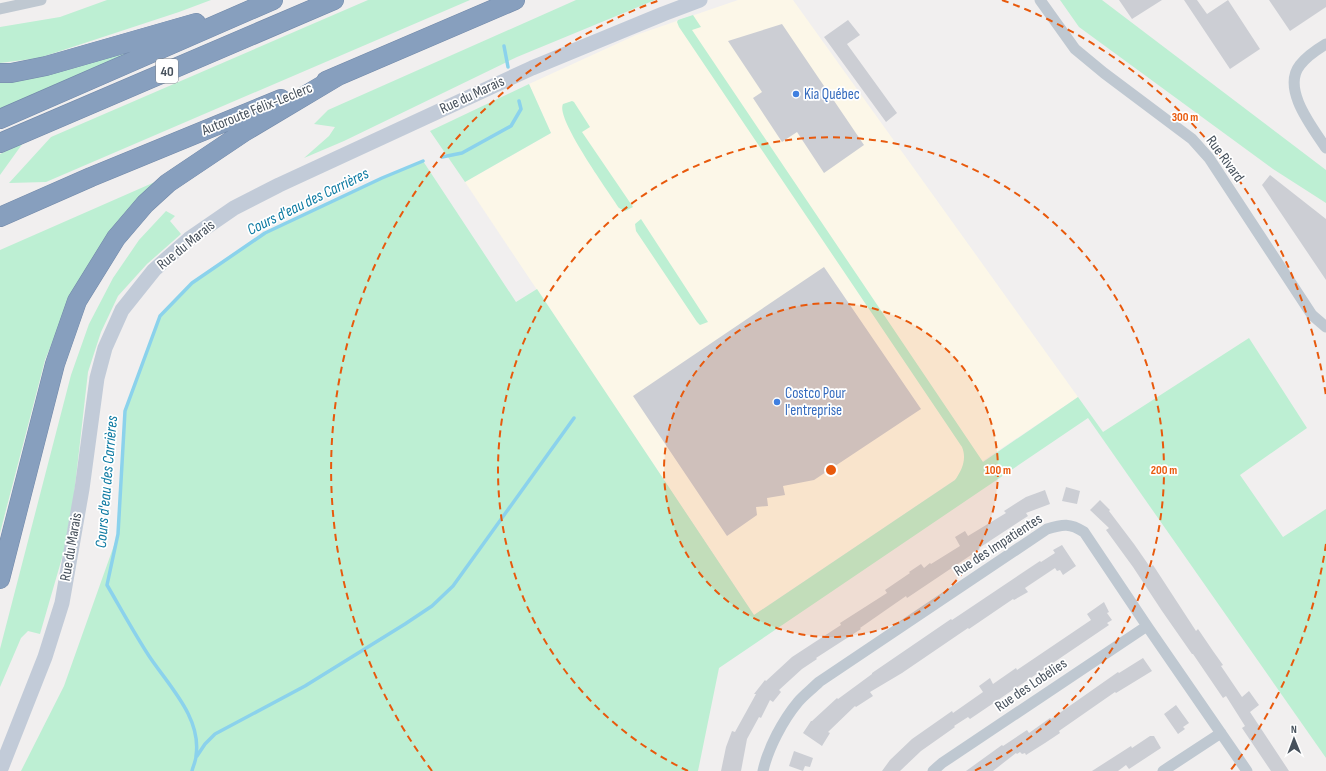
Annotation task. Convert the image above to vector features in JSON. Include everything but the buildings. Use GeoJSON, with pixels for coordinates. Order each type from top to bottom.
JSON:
{"type":"FeatureCollection","features":[{"type":"Feature","properties":{"kind":"highway","name":"40"},"geometry":{"type":"LineString","coordinates":[[0,143],[334,0]]}},
{"type":"Feature","properties":{"kind":"highway","name":"Autoroute Félix-Leclerc"},"geometry":{"type":"LineString","coordinates":[[0,217],[91,177],[338,76],[515,0]]}},
{"type":"Feature","properties":{"kind":"highway"},"geometry":{"type":"LineString","coordinates":[[0,73],[11,73],[46,66],[272,1]]}},
{"type":"Feature","properties":{"kind":"highway"},"geometry":{"type":"LineString","coordinates":[[0,119],[272,1]]}},
{"type":"Feature","properties":{"kind":"highway"},"geometry":{"type":"LineString","coordinates":[[0,579],[55,364],[78,301],[116,238],[145,204],[168,183],[244,132],[338,76]]}},
{"type":"Feature","properties":{"kind":"highway"},"geometry":{"type":"LineString","coordinates":[[0,222],[91,177]]}},
{"type":"Feature","properties":{"kind":"street"},"geometry":{"type":"LineString","coordinates":[[0,9],[40,0]]}},
{"type":"Feature","properties":{"kind":"street","name":"Rue du Marais"},"geometry":{"type":"LineString","coordinates":[[0,771],[44,657],[62,603],[82,489],[97,378],[105,348],[122,310],[154,270],[189,239],[234,208],[279,185],[532,68],[700,0]]}},
{"type":"Feature","properties":{"kind":"street","name":"Rue Rivard"},"geometry":{"type":"LineString","coordinates":[[1040,0],[1075,49],[1104,73],[1192,139],[1209,158],[1312,314],[1326,327]]}},
{"type":"Feature","properties":{"kind":"street"},"geometry":{"type":"LineString","coordinates":[[1326,44],[1312,53],[1299,66],[1293,82],[1297,99],[1305,115],[1326,148]]}},
{"type":"Feature","properties":{"kind":"street","name":"Rue des Impatientes"},"geometry":{"type":"LineString","coordinates":[[763,771],[765,763],[782,725],[799,701],[819,682],[1047,529],[1061,524],[1074,526],[1084,532],[1247,771]]}},
{"type":"Feature","properties":{"kind":"street","name":"Rue des Lobélies"},"geometry":{"type":"LineString","coordinates":[[933,771],[942,763],[1147,626]]}},
{"type":"Feature","properties":{"kind":"street"},"geometry":{"type":"LineString","coordinates":[[1163,771],[1221,733]]}},
{"type":"Feature","properties":{"kind":"shaded area"},"geometry":{"type":"Polygon","coordinates":[[[738,0],[793,0],[1078,397],[754,615],[465,182],[551,133],[529,84],[636,35],[738,0]]]}},
{"type":"Feature","properties":{"kind":"green space"},"geometry":{"type":"Polygon","coordinates":[[[107,0],[211,0],[39,58],[0,63],[0,27],[60,17],[107,0]]]}},
{"type":"Feature","properties":{"kind":"green space"},"geometry":{"type":"Polygon","coordinates":[[[368,0],[470,0],[46,182],[9,183],[51,137],[368,0]]]}},
{"type":"Feature","properties":{"kind":"green space"},"geometry":{"type":"Polygon","coordinates":[[[576,0],[655,0],[517,57],[344,141],[304,158],[329,136],[335,127],[314,124],[328,110],[576,0]]]}},
{"type":"Feature","properties":{"kind":"green space"},"geometry":{"type":"Polygon","coordinates":[[[1060,0],[1102,0],[1326,170],[1326,203],[1273,169],[1079,27],[1060,0]]]}},
{"type":"Feature","properties":{"kind":"green space"},"geometry":{"type":"Polygon","coordinates":[[[693,15],[701,27],[692,30],[983,462],[1078,397],[1103,432],[1249,338],[1307,428],[1240,475],[1283,537],[1326,509],[1326,758],[1088,418],[719,668],[698,771],[21,771],[64,686],[118,534],[125,411],[160,316],[192,283],[265,233],[382,178],[423,161],[516,302],[537,289],[754,615],[955,480],[960,472],[964,460],[962,447],[679,27],[677,22],[678,20],[693,15]]]}},
{"type":"Feature","properties":{"kind":"green space"},"geometry":{"type":"Polygon","coordinates":[[[147,47],[0,109],[0,80],[147,47]]]}},
{"type":"Feature","properties":{"kind":"green space"},"geometry":{"type":"Polygon","coordinates":[[[529,84],[551,133],[465,182],[430,131],[529,84]]]}},
{"type":"Feature","properties":{"kind":"green space"},"geometry":{"type":"Polygon","coordinates":[[[572,101],[590,127],[582,132],[633,207],[625,211],[619,208],[584,155],[567,124],[563,112],[563,104],[572,101]]]}},
{"type":"Feature","properties":{"kind":"green space"},"geometry":{"type":"Polygon","coordinates":[[[23,143],[0,175],[0,154],[23,143]]]}},
{"type":"Feature","properties":{"kind":"green space"},"geometry":{"type":"Polygon","coordinates":[[[164,178],[64,314],[45,360],[0,533],[0,250],[164,178]]]}},
{"type":"Feature","properties":{"kind":"green space"},"geometry":{"type":"Polygon","coordinates":[[[166,211],[175,216],[170,221],[181,234],[147,264],[118,296],[101,332],[88,372],[74,495],[64,551],[40,634],[28,631],[21,638],[0,687],[0,649],[71,375],[89,324],[113,278],[139,240],[166,211]]]}},
{"type":"Feature","properties":{"kind":"green space"},"geometry":{"type":"Polygon","coordinates":[[[641,219],[708,322],[700,325],[697,322],[636,231],[635,224],[641,219]]]}},
{"type":"Feature","properties":{"kind":"waterway","name":"Cours d'eau des Carrières"},"geometry":{"type":"LineString","coordinates":[[504,46],[508,67]]}},
{"type":"Feature","properties":{"kind":"waterway","name":"Cours d'eau des Carrières"},"geometry":{"type":"LineString","coordinates":[[442,157],[462,153],[511,126],[521,109],[519,101]]}},
{"type":"Feature","properties":{"kind":"waterway","name":"Cours d'eau des Carrières"},"geometry":{"type":"LineString","coordinates":[[192,771],[196,758],[197,742],[189,716],[182,703],[143,647],[107,585],[118,534],[125,411],[160,316],[192,283],[265,233],[382,178],[423,161]]}},
{"type":"Feature","properties":{"kind":"waterway"},"geometry":{"type":"LineString","coordinates":[[197,756],[205,744],[215,734],[305,686],[432,606],[453,586],[574,418]]}},
{"type":"Feature","properties":{"kind":"place","name":"Kia Québec"},"geometry":{"type":"Point","coordinates":[796,94]}},
{"type":"Feature","properties":{"kind":"place","name":"Costco Pour l'entreprise"},"geometry":{"type":"Point","coordinates":[777,402]}}]}
